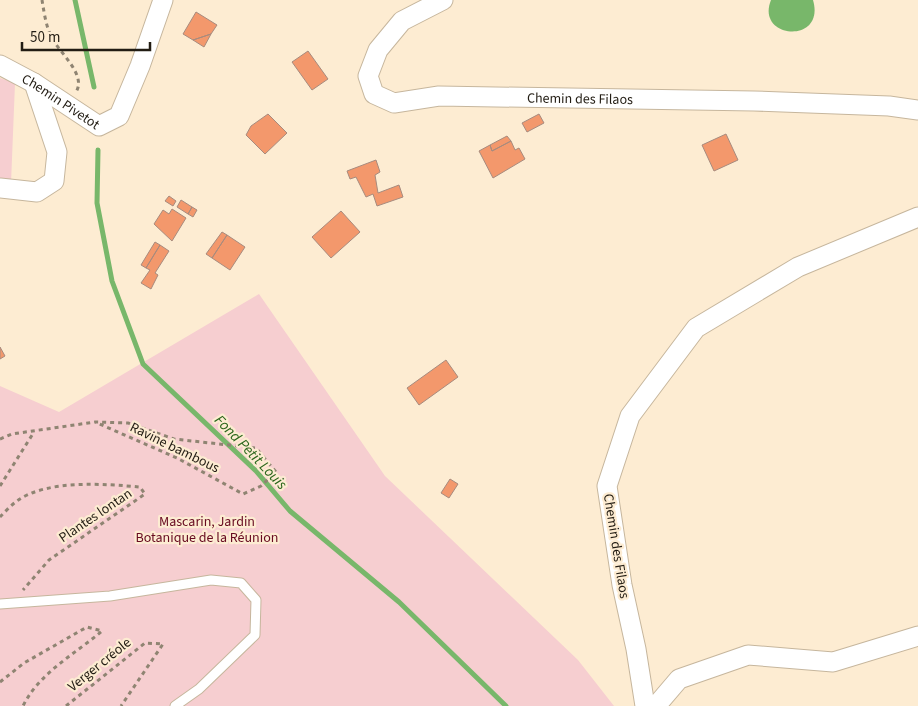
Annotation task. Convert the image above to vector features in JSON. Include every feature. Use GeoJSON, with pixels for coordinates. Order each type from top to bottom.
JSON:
{"type":"FeatureCollection","features":[{"type":"Feature","properties":{"kind":"street","name":"Chemin Pivetot"},"geometry":{"type":"LineString","coordinates":[[0,65],[60,100],[99,126],[119,116],[140,66],[163,0]]}},
{"type":"Feature","properties":{"kind":"street","name":"Chemin des Filaos"},"geometry":{"type":"LineString","coordinates":[[443,0],[402,20],[378,50],[368,76],[374,94],[394,103],[439,96],[754,101],[889,106],[918,110]]}},
{"type":"Feature","properties":{"kind":"street"},"geometry":{"type":"LineString","coordinates":[[0,188],[37,192],[54,181],[57,152],[34,84]]}},
{"type":"Feature","properties":{"kind":"street","name":"Chemin des Filaos"},"geometry":{"type":"LineString","coordinates":[[645,706],[636,649],[622,585],[607,486],[630,416],[696,328],[798,267],[918,217]]}},
{"type":"Feature","properties":{"kind":"street"},"geometry":{"type":"LineString","coordinates":[[656,706],[679,679],[748,655],[833,662],[918,636]]}},
{"type":"Feature","properties":{"kind":"lane"},"geometry":{"type":"LineString","coordinates":[[0,604],[110,596],[210,580],[241,583],[256,600],[255,635],[199,689],[175,706]]}},
{"type":"Feature","properties":{"kind":"path"},"geometry":{"type":"LineString","coordinates":[[42,0],[51,37],[69,62],[78,79],[78,90],[70,98],[60,100]]}},
{"type":"Feature","properties":{"kind":"path"},"geometry":{"type":"LineString","coordinates":[[0,439],[12,434],[95,422]]}},
{"type":"Feature","properties":{"kind":"path","name":"Ravine bambous"},"geometry":{"type":"LineString","coordinates":[[95,422],[128,423],[174,439],[256,448],[276,472],[261,486],[243,494],[177,458],[95,422]]}},
{"type":"Feature","properties":{"kind":"path"},"geometry":{"type":"LineString","coordinates":[[0,486],[34,432]]}},
{"type":"Feature","properties":{"kind":"path","name":"Plantes lontan"},"geometry":{"type":"LineString","coordinates":[[0,517],[18,500],[53,487],[96,484],[140,487],[145,494],[49,560],[10,604]]}},
{"type":"Feature","properties":{"kind":"path","name":"Verger créole"},"geometry":{"type":"LineString","coordinates":[[0,682],[24,663],[88,627],[102,631],[52,670],[29,695],[23,706]]}},
{"type":"Feature","properties":{"kind":"path","name":"Verger créole"},"geometry":{"type":"LineString","coordinates":[[66,706],[145,642],[163,644],[121,706]]}},
{"type":"Feature","properties":{"kind":"green space"},"geometry":{"type":"Polygon","coordinates":[[[0,78],[15,83],[11,183],[0,181],[0,78]]]}},
{"type":"Feature","properties":{"kind":"green space","name":"Mascarin, Jardin Botanique de la Réunion"},"geometry":{"type":"Polygon","coordinates":[[[259,294],[385,476],[578,660],[614,706],[0,706],[0,386],[59,412],[259,294]]]}},
{"type":"Feature","properties":{"kind":"shaded area"},"geometry":{"type":"Polygon","coordinates":[[[771,0],[813,0],[814,15],[810,24],[801,30],[791,32],[781,29],[773,23],[769,13],[771,0]]]}},
{"type":"Feature","properties":{"kind":"building"},"geometry":{"type":"Polygon","coordinates":[[[196,12],[217,25],[211,34],[193,40],[183,34],[196,12]]]}},
{"type":"Feature","properties":{"kind":"building"},"geometry":{"type":"Polygon","coordinates":[[[211,34],[204,47],[193,40],[211,34]]]}},
{"type":"Feature","properties":{"kind":"building"},"geometry":{"type":"Polygon","coordinates":[[[308,51],[328,79],[312,90],[292,62],[308,51]]]}},
{"type":"Feature","properties":{"kind":"building"},"geometry":{"type":"Polygon","coordinates":[[[268,114],[287,133],[265,154],[246,135],[251,126],[268,114]]]}},
{"type":"Feature","properties":{"kind":"building"},"geometry":{"type":"Polygon","coordinates":[[[539,114],[544,123],[527,132],[522,123],[539,114]]]}},
{"type":"Feature","properties":{"kind":"building"},"geometry":{"type":"Polygon","coordinates":[[[726,134],[738,160],[714,171],[702,145],[726,134]]]}},
{"type":"Feature","properties":{"kind":"building"},"geometry":{"type":"Polygon","coordinates":[[[507,136],[511,141],[492,151],[490,145],[507,136]]]}},
{"type":"Feature","properties":{"kind":"building"},"geometry":{"type":"Polygon","coordinates":[[[511,141],[515,150],[519,148],[525,159],[493,178],[479,151],[490,145],[492,151],[511,141]]]}},
{"type":"Feature","properties":{"kind":"building"},"geometry":{"type":"Polygon","coordinates":[[[376,160],[380,172],[375,175],[378,193],[399,185],[403,197],[377,206],[373,194],[366,197],[356,177],[350,179],[347,171],[376,160]]]}},
{"type":"Feature","properties":{"kind":"building"},"geometry":{"type":"Polygon","coordinates":[[[169,196],[176,201],[173,206],[165,201],[169,196]]]}},
{"type":"Feature","properties":{"kind":"building"},"geometry":{"type":"Polygon","coordinates":[[[181,200],[192,207],[188,214],[177,207],[181,200]]]}},
{"type":"Feature","properties":{"kind":"building"},"geometry":{"type":"Polygon","coordinates":[[[192,207],[197,210],[193,217],[188,214],[192,207]]]}},
{"type":"Feature","properties":{"kind":"building"},"geometry":{"type":"Polygon","coordinates":[[[172,209],[186,218],[172,241],[154,224],[163,210],[169,214],[172,209]]]}},
{"type":"Feature","properties":{"kind":"building"},"geometry":{"type":"Polygon","coordinates":[[[341,211],[360,232],[331,258],[312,237],[341,211]]]}},
{"type":"Feature","properties":{"kind":"building"},"geometry":{"type":"Polygon","coordinates":[[[222,232],[227,235],[212,258],[206,254],[222,232]]]}},
{"type":"Feature","properties":{"kind":"building"},"geometry":{"type":"Polygon","coordinates":[[[227,235],[245,247],[230,270],[212,258],[227,235]]]}},
{"type":"Feature","properties":{"kind":"building"},"geometry":{"type":"Polygon","coordinates":[[[155,242],[160,245],[146,268],[141,265],[155,242]]]}},
{"type":"Feature","properties":{"kind":"building"},"geometry":{"type":"Polygon","coordinates":[[[160,245],[169,251],[155,273],[158,275],[151,289],[141,283],[150,270],[146,268],[160,245]]]}},
{"type":"Feature","properties":{"kind":"building"},"geometry":{"type":"Polygon","coordinates":[[[0,347],[5,356],[0,359],[0,347]]]}},
{"type":"Feature","properties":{"kind":"building"},"geometry":{"type":"Polygon","coordinates":[[[446,360],[458,377],[419,405],[407,388],[446,360]]]}},
{"type":"Feature","properties":{"kind":"building"},"geometry":{"type":"Polygon","coordinates":[[[450,479],[458,484],[449,498],[441,493],[450,479]]]}},
{"type":"Feature","properties":{"kind":"waterway","name":"Fond Petit Louis"},"geometry":{"type":"LineString","coordinates":[[75,0],[94,87]]}},
{"type":"Feature","properties":{"kind":"waterway","name":"Fond Petit Louis"},"geometry":{"type":"LineString","coordinates":[[98,150],[97,203],[112,281],[143,364],[256,471],[290,511],[399,602],[506,706]]}}]}
